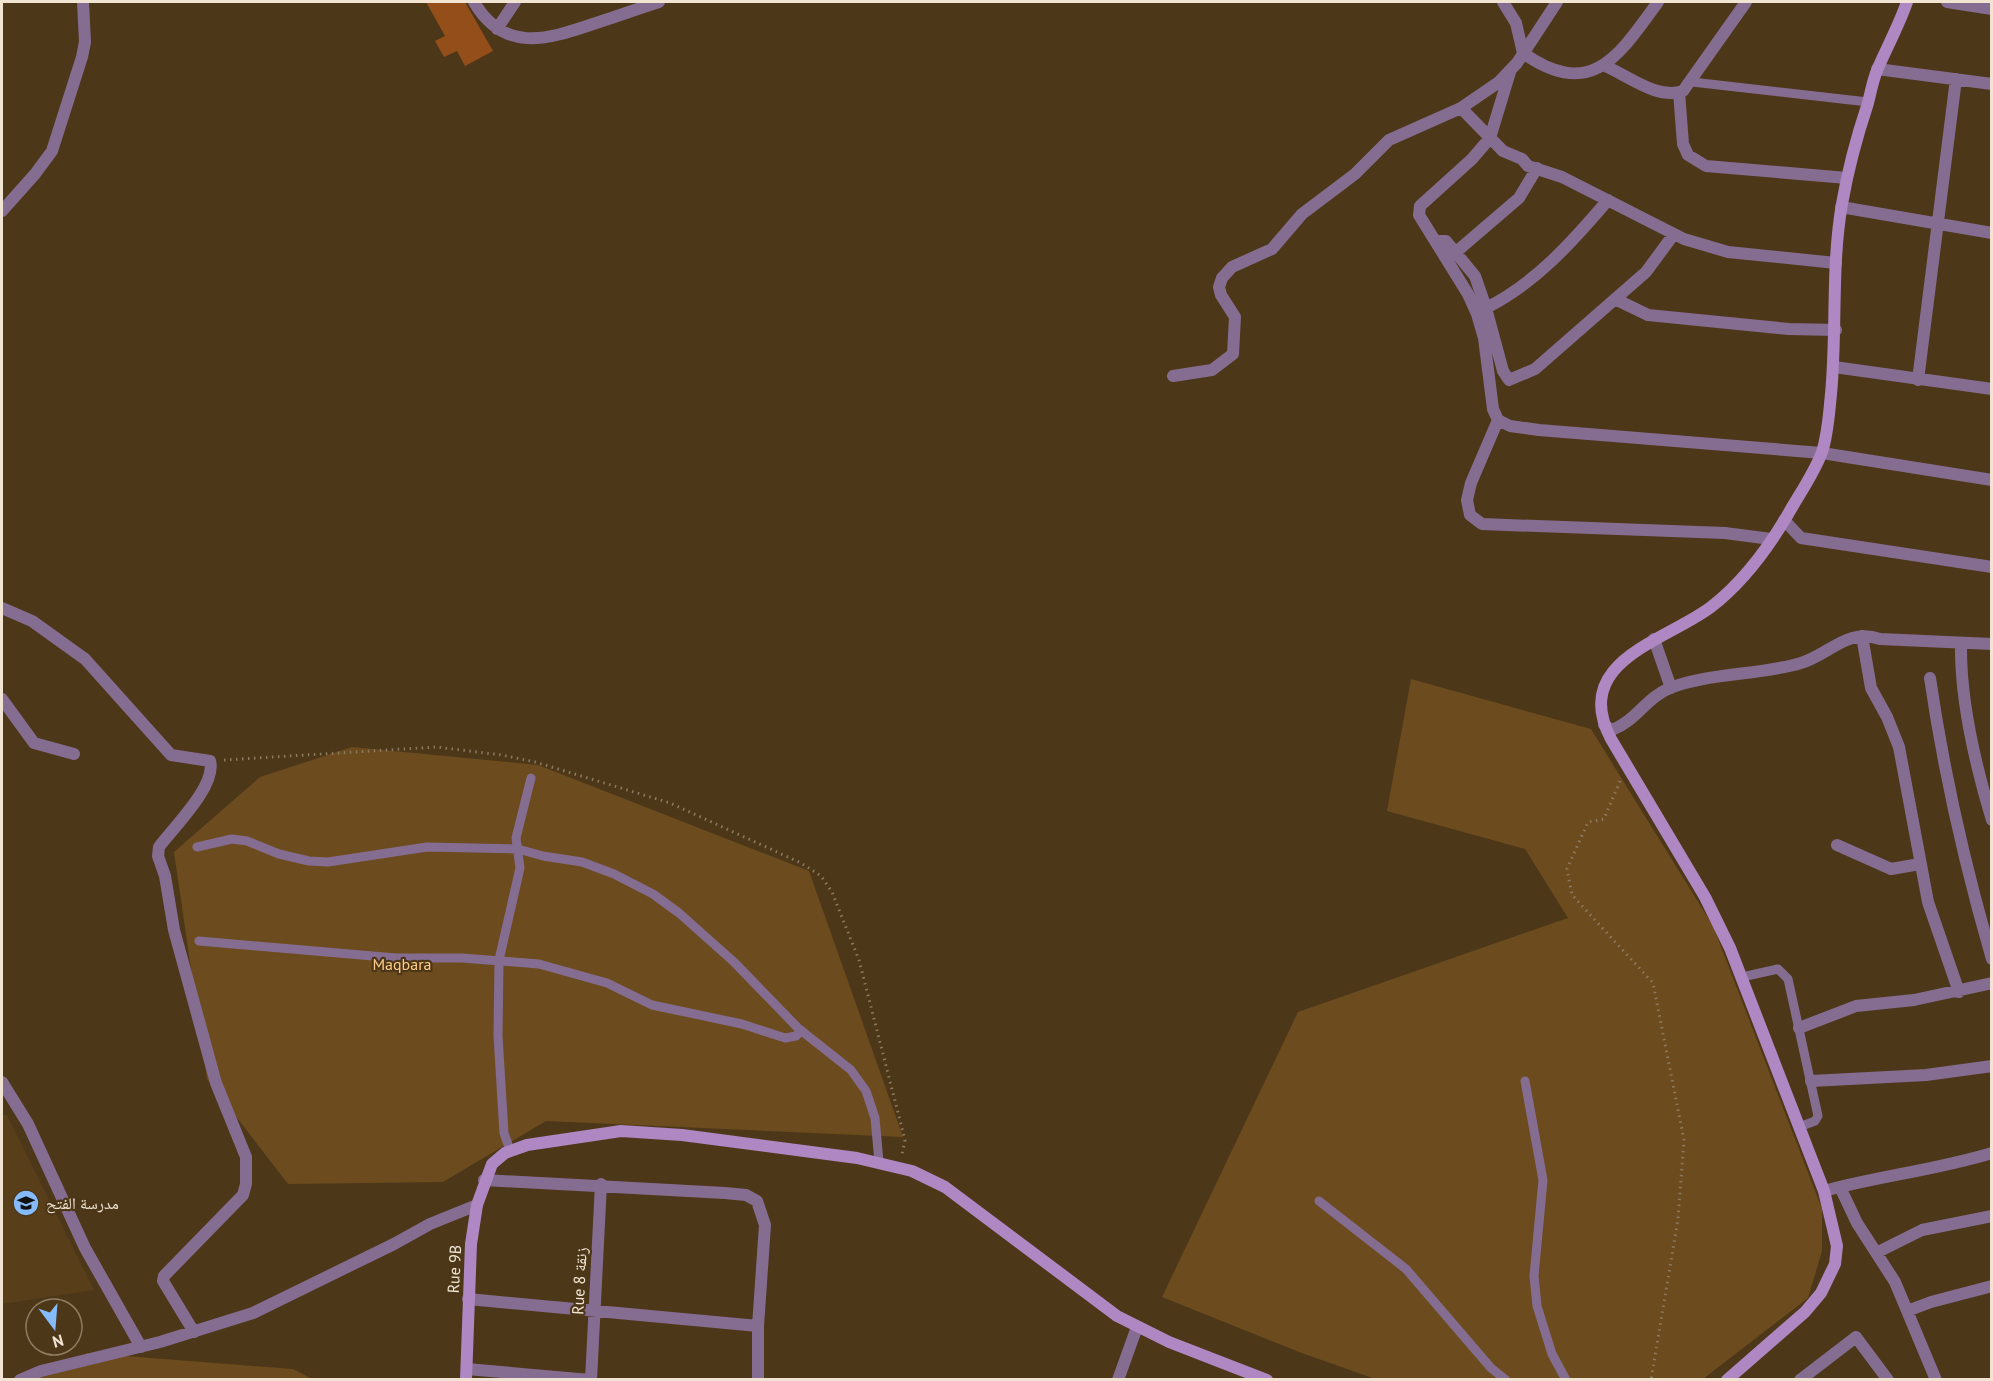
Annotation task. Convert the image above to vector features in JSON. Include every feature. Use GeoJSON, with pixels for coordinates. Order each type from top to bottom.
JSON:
{"type":"FeatureCollection","features":[{"type":"Feature","properties":{"kind":"street"},"geometry":{"type":"LineString","coordinates":[[2,211],[52,151],[82,57],[85,42],[83,2]]}},
{"type":"Feature","properties":{"kind":"street"},"geometry":{"type":"LineString","coordinates":[[474,2],[497,28],[515,37],[542,39],[659,2]]}},
{"type":"Feature","properties":{"kind":"street"},"geometry":{"type":"LineString","coordinates":[[497,28],[514,2]]}},
{"type":"Feature","properties":{"kind":"street"},"geometry":{"type":"LineString","coordinates":[[1503,2],[1516,23],[1523,53],[1548,69],[1564,72],[1605,66],[1617,56],[1658,2]]}},
{"type":"Feature","properties":{"kind":"street"},"geometry":{"type":"LineString","coordinates":[[1557,2],[1510,72],[1490,138],[1472,159],[1420,206],[1421,222],[1436,241],[1440,253],[1468,294],[1481,327],[1493,409],[1498,420],[1510,426],[1539,430],[1822,453],[1992,480]]}},
{"type":"Feature","properties":{"kind":"street"},"geometry":{"type":"LineString","coordinates":[[1605,66],[1658,92],[1679,92],[1692,82],[1746,2]]}},
{"type":"Feature","properties":{"kind":"street"},"geometry":{"type":"LineString","coordinates":[[1727,1380],[1805,1312],[1829,1280],[1837,1246],[1824,1191],[1743,977],[1714,914],[1604,725],[1600,708],[1608,680],[1627,656],[1712,606],[1742,576],[1784,520],[1822,453],[1829,420],[1834,367],[1836,263],[1841,207],[1877,69],[1896,35],[1907,2]]}},
{"type":"Feature","properties":{"kind":"street"},"geometry":{"type":"LineString","coordinates":[[1947,2],[1992,9]]}},
{"type":"Feature","properties":{"kind":"street"},"geometry":{"type":"LineString","coordinates":[[1877,69],[1992,84]]}},
{"type":"Feature","properties":{"kind":"street"},"geometry":{"type":"LineString","coordinates":[[1173,376],[1212,370],[1233,354],[1235,317],[1219,291],[1220,282],[1226,273],[1240,263],[1272,249],[1302,214],[1355,174],[1389,140],[1461,108],[1510,72]]}},
{"type":"Feature","properties":{"kind":"street"},"geometry":{"type":"LineString","coordinates":[[1918,380],[1936,223],[1956,79]]}},
{"type":"Feature","properties":{"kind":"street"},"geometry":{"type":"LineString","coordinates":[[1679,92],[1683,144],[1688,155],[1706,165],[1847,178]]}},
{"type":"Feature","properties":{"kind":"street"},"geometry":{"type":"LineString","coordinates":[[1461,108],[1503,151],[1522,159],[1528,166],[1562,177],[1674,234],[1728,252],[1836,263]]}},
{"type":"Feature","properties":{"kind":"street"},"geometry":{"type":"LineString","coordinates":[[1456,252],[1519,198],[1537,168]]}},
{"type":"Feature","properties":{"kind":"street"},"geometry":{"type":"LineString","coordinates":[[1486,308],[1505,299],[1574,241],[1608,200]]}},
{"type":"Feature","properties":{"kind":"street"},"geometry":{"type":"LineString","coordinates":[[1841,207],[1992,233]]}},
{"type":"Feature","properties":{"kind":"street"},"geometry":{"type":"LineString","coordinates":[[1436,241],[1446,241],[1474,276],[1486,308],[1503,371],[1509,380],[1535,369],[1646,272],[1674,234]]}},
{"type":"Feature","properties":{"kind":"street"},"geometry":{"type":"LineString","coordinates":[[1615,299],[1648,315],[1789,329],[1836,330]]}},
{"type":"Feature","properties":{"kind":"street"},"geometry":{"type":"LineString","coordinates":[[1834,367],[1992,389]]}},
{"type":"Feature","properties":{"kind":"street"},"geometry":{"type":"LineString","coordinates":[[1498,420],[1468,492],[1470,515],[1482,524],[1725,533],[1771,539]]}},
{"type":"Feature","properties":{"kind":"street"},"geometry":{"type":"LineString","coordinates":[[1784,520],[1801,537],[1992,567]]}},
{"type":"Feature","properties":{"kind":"street"},"geometry":{"type":"LineString","coordinates":[[2,608],[32,621],[85,659],[171,755],[210,761],[212,767],[209,783],[159,847],[158,856],[165,876],[174,930],[216,1083],[246,1157],[246,1184],[243,1195],[164,1276],[163,1281],[194,1332]]}},
{"type":"Feature","properties":{"kind":"street"},"geometry":{"type":"LineString","coordinates":[[1862,636],[1871,688],[1887,717],[1899,747],[1931,914],[1959,992]]}},
{"type":"Feature","properties":{"kind":"street"},"geometry":{"type":"LineString","coordinates":[[1604,725],[1612,730],[1626,725],[1643,706],[1671,688],[1800,663],[1849,637],[1992,644]]}},
{"type":"Feature","properties":{"kind":"street"},"geometry":{"type":"LineString","coordinates":[[1654,639],[1671,688]]}},
{"type":"Feature","properties":{"kind":"street"},"geometry":{"type":"LineString","coordinates":[[1961,643],[1962,672],[1970,718],[1992,820]]}},
{"type":"Feature","properties":{"kind":"street"},"geometry":{"type":"LineString","coordinates":[[1930,678],[1951,803],[1965,867],[1992,959]]}},
{"type":"Feature","properties":{"kind":"street"},"geometry":{"type":"LineString","coordinates":[[2,699],[34,742],[74,754]]}},
{"type":"Feature","properties":{"kind":"street"},"geometry":{"type":"LineString","coordinates":[[1837,845],[1892,869],[1920,864]]}},
{"type":"Feature","properties":{"kind":"street"},"geometry":{"type":"LineString","coordinates":[[1799,1028],[1856,1006],[1914,1000],[1992,983]]}},
{"type":"Feature","properties":{"kind":"street"},"geometry":{"type":"LineString","coordinates":[[1811,1081],[1926,1075],[1992,1066]]}},
{"type":"Feature","properties":{"kind":"street"},"geometry":{"type":"LineString","coordinates":[[2,1082],[27,1124],[85,1248],[141,1347]]}},
{"type":"Feature","properties":{"kind":"street"},"geometry":{"type":"LineString","coordinates":[[510,1150],[608,1131],[640,1131],[899,1166],[945,1187],[1098,1303],[1137,1327],[1195,1353],[1266,1380]]}},
{"type":"Feature","properties":{"kind":"street","name":"Rue 9B"},"geometry":{"type":"LineString","coordinates":[[466,1374],[471,1244],[477,1205],[484,1180],[492,1164],[510,1150]]}},
{"type":"Feature","properties":{"kind":"street"},"geometry":{"type":"LineString","coordinates":[[1824,1191],[1992,1154]]}},
{"type":"Feature","properties":{"kind":"street"},"geometry":{"type":"LineString","coordinates":[[484,1180],[725,1192],[746,1196],[757,1201],[765,1225],[758,1326],[758,1380]]}},
{"type":"Feature","properties":{"kind":"street","name":"Rue 8 زنقة"},"geometry":{"type":"LineString","coordinates":[[591,1380],[601,1185]]}},
{"type":"Feature","properties":{"kind":"street"},"geometry":{"type":"LineString","coordinates":[[1840,1187],[1857,1223],[1878,1252],[1895,1282],[1928,1356],[1936,1380]]}},
{"type":"Feature","properties":{"kind":"street"},"geometry":{"type":"LineString","coordinates":[[20,1380],[41,1371],[141,1347],[253,1313],[430,1224],[477,1205]]}},
{"type":"Feature","properties":{"kind":"street"},"geometry":{"type":"LineString","coordinates":[[1878,1252],[1922,1230],[1992,1216]]}},
{"type":"Feature","properties":{"kind":"street"},"geometry":{"type":"LineString","coordinates":[[1906,1311],[1992,1286]]}},
{"type":"Feature","properties":{"kind":"street"},"geometry":{"type":"LineString","coordinates":[[468,1299],[758,1326]]}},
{"type":"Feature","properties":{"kind":"street"},"geometry":{"type":"LineString","coordinates":[[1118,1380],[1137,1327]]}},
{"type":"Feature","properties":{"kind":"street"},"geometry":{"type":"LineString","coordinates":[[1800,1380],[1856,1337],[1888,1380]]}},
{"type":"Feature","properties":{"kind":"street"},"geometry":{"type":"LineString","coordinates":[[466,1374],[591,1380]]}},
{"type":"Feature","properties":{"kind":"lane"},"geometry":{"type":"LineString","coordinates":[[1692,82],[1868,102]]}},
{"type":"Feature","properties":{"kind":"lane"},"geometry":{"type":"LineString","coordinates":[[510,1150],[504,1133],[498,1036],[499,960],[520,868],[516,838],[531,778]]}},
{"type":"Feature","properties":{"kind":"lane"},"geometry":{"type":"LineString","coordinates":[[197,847],[232,839],[247,841],[279,854],[309,861],[328,862],[428,847],[518,849],[597,867],[653,894],[679,913],[734,962],[801,1030],[851,1070],[866,1091],[875,1118],[879,1162]]}},
{"type":"Feature","properties":{"kind":"lane"},"geometry":{"type":"LineString","coordinates":[[199,941],[396,958],[499,960],[539,964],[588,977],[652,1005],[742,1024],[785,1038],[796,1036],[801,1030]]}},
{"type":"Feature","properties":{"kind":"lane"},"geometry":{"type":"LineString","coordinates":[[1743,977],[1778,969],[1788,979],[1818,1116],[1815,1120],[1799,1127]]}},
{"type":"Feature","properties":{"kind":"lane"},"geometry":{"type":"LineString","coordinates":[[1525,1081],[1543,1180],[1534,1276],[1537,1306],[1552,1354],[1566,1380]]}},
{"type":"Feature","properties":{"kind":"lane"},"geometry":{"type":"LineString","coordinates":[[1319,1201],[1406,1269],[1491,1368],[1506,1380]]}},
{"type":"Feature","properties":{"kind":"path"},"geometry":{"type":"LineString","coordinates":[[210,761],[436,747],[502,755],[536,762],[670,803],[801,863],[821,876],[832,892],[859,960],[905,1140],[899,1166]]}},
{"type":"Feature","properties":{"kind":"path"},"geometry":{"type":"LineString","coordinates":[[1626,766],[1604,819],[1588,822],[1567,869],[1572,895],[1653,983],[1684,1140],[1678,1219],[1651,1380]]}},
{"type":"Feature","properties":{"kind":"shaded area","name":"مدرسة الفتح"},"geometry":{"type":"Polygon","coordinates":[[[2,1115],[7,1115],[94,1290],[48,1297],[24,1297],[24,1301],[2,1304],[2,1115]]]}},
{"type":"Feature","properties":{"kind":"green space"},"geometry":{"type":"Polygon","coordinates":[[[1411,679],[1591,729],[1713,926],[1822,1209],[1822,1251],[1808,1298],[1703,1379],[1378,1380],[1299,1352],[1162,1297],[1298,1012],[1568,918],[1525,849],[1387,811],[1411,679]]]}},
{"type":"Feature","properties":{"kind":"green space","name":"Maqbara"},"geometry":{"type":"Polygon","coordinates":[[[352,747],[538,765],[809,871],[903,1137],[546,1121],[443,1182],[288,1184],[207,1079],[174,852],[260,777],[352,747]]]}},
{"type":"Feature","properties":{"kind":"green space"},"geometry":{"type":"Polygon","coordinates":[[[87,1353],[293,1369],[312,1379],[37,1380],[80,1357],[84,1357],[87,1353]]]}},
{"type":"Feature","properties":{"kind":"building"},"geometry":{"type":"Polygon","coordinates":[[[426,2],[465,2],[493,51],[465,66],[457,51],[444,57],[435,41],[445,36],[426,2]]]}},
{"type":"Feature","properties":{"kind":"place","name":"مدرسة الفتح"},"geometry":{"type":"Point","coordinates":[26,1203]}}]}
